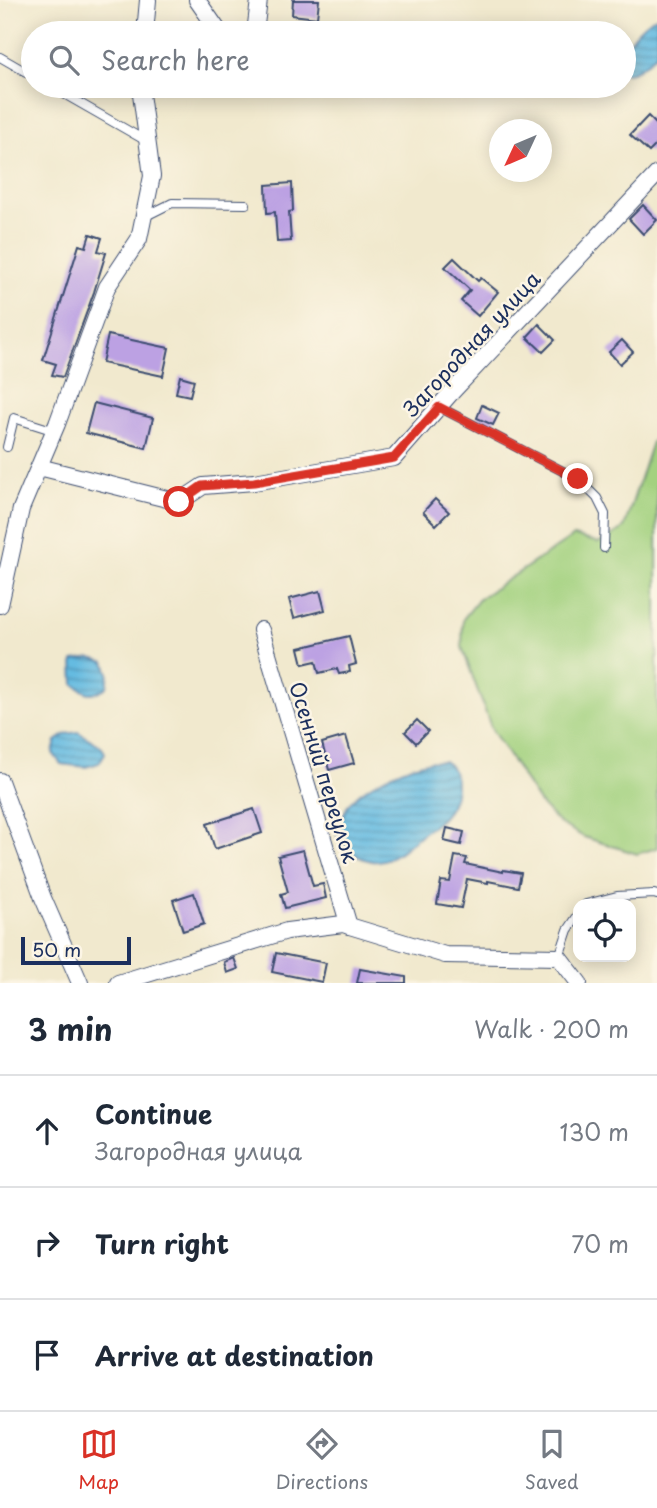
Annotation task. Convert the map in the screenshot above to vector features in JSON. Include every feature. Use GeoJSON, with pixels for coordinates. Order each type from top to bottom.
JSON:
{"type":"FeatureCollection","features":[{"type":"Feature","properties":{"kind":"street"},"geometry":{"type":"LineString","coordinates":[[146,21],[148,0]]}},
{"type":"Feature","properties":{"kind":"street"},"geometry":{"type":"LineString","coordinates":[[197,0],[212,21]]}},
{"type":"Feature","properties":{"kind":"street"},"geometry":{"type":"LineString","coordinates":[[257,21],[259,0]]}},
{"type":"Feature","properties":{"kind":"street"},"geometry":{"type":"LineString","coordinates":[[1,597],[21,509],[55,431],[107,287],[139,239],[152,176],[142,98]]}},
{"type":"Feature","properties":{"kind":"street","name":"Загородная улица"},"geometry":{"type":"LineString","coordinates":[[39,467],[179,502],[202,486],[254,482],[394,458],[657,174]]}},
{"type":"Feature","properties":{"kind":"street","name":"Осенний переулок"},"geometry":{"type":"LineString","coordinates":[[261,629],[349,926]]}},
{"type":"Feature","properties":{"kind":"street"},"geometry":{"type":"LineString","coordinates":[[0,781],[43,898],[80,983]]}},
{"type":"Feature","properties":{"kind":"street"},"geometry":{"type":"LineString","coordinates":[[118,983],[287,931],[343,924],[445,955],[559,957],[579,983]]}},
{"type":"Feature","properties":{"kind":"lane"},"geometry":{"type":"LineString","coordinates":[[0,57],[21,69]]}},
{"type":"Feature","properties":{"kind":"lane"},"geometry":{"type":"LineString","coordinates":[[71,98],[148,142]]}},
{"type":"Feature","properties":{"kind":"lane"},"geometry":{"type":"LineString","coordinates":[[144,217],[172,203],[246,204]]}},
{"type":"Feature","properties":{"kind":"lane"},"geometry":{"type":"LineString","coordinates":[[439,407],[578,479],[597,498],[605,514],[604,548]]}},
{"type":"Feature","properties":{"kind":"lane"},"geometry":{"type":"LineString","coordinates":[[7,447],[14,418],[55,431]]}},
{"type":"Feature","properties":{"kind":"lane"},"geometry":{"type":"LineString","coordinates":[[605,899],[657,895]]}},
{"type":"Feature","properties":{"kind":"lane"},"geometry":{"type":"LineString","coordinates":[[559,957],[573,922]]}},
{"type":"Feature","properties":{"kind":"green space"},"geometry":{"type":"Polygon","coordinates":[[[657,437],[657,848],[637,854],[584,837],[559,823],[539,802],[492,730],[462,647],[463,619],[480,598],[574,536],[599,543],[624,528],[652,442],[657,437]]]}},
{"type":"Feature","properties":{"kind":"water"},"geometry":{"type":"Polygon","coordinates":[[[657,17],[657,53],[636,70],[636,33],[657,17]]]}},
{"type":"Feature","properties":{"kind":"water"},"geometry":{"type":"Polygon","coordinates":[[[91,658],[105,662],[109,673],[107,687],[94,693],[86,692],[74,684],[73,661],[91,658]]]}},
{"type":"Feature","properties":{"kind":"water"},"geometry":{"type":"Polygon","coordinates":[[[78,732],[101,746],[105,753],[99,763],[86,767],[61,764],[53,753],[56,741],[66,734],[78,732]]]}},
{"type":"Feature","properties":{"kind":"water"},"geometry":{"type":"Polygon","coordinates":[[[444,761],[454,773],[456,788],[452,804],[438,822],[397,854],[385,860],[372,861],[360,857],[341,843],[337,830],[355,797],[404,769],[426,762],[444,761]]]}},
{"type":"Feature","properties":{"kind":"building"},"geometry":{"type":"Polygon","coordinates":[[[293,0],[319,0],[317,18],[292,15],[293,0]]]}},
{"type":"Feature","properties":{"kind":"building"},"geometry":{"type":"Polygon","coordinates":[[[648,116],[657,125],[657,144],[649,152],[630,135],[648,116]]]}},
{"type":"Feature","properties":{"kind":"building"},"geometry":{"type":"Polygon","coordinates":[[[292,183],[293,211],[289,212],[291,241],[277,242],[275,212],[267,213],[266,185],[292,183]]]}},
{"type":"Feature","properties":{"kind":"building"},"geometry":{"type":"Polygon","coordinates":[[[643,205],[657,220],[643,234],[629,219],[643,205]]]}},
{"type":"Feature","properties":{"kind":"building"},"geometry":{"type":"Polygon","coordinates":[[[90,234],[102,238],[98,251],[106,253],[63,377],[52,375],[56,364],[43,360],[79,245],[86,247],[90,234]]]}},
{"type":"Feature","properties":{"kind":"building"},"geometry":{"type":"Polygon","coordinates":[[[454,258],[478,281],[481,278],[498,292],[478,316],[461,301],[470,290],[445,267],[454,258]]]}},
{"type":"Feature","properties":{"kind":"building"},"geometry":{"type":"Polygon","coordinates":[[[539,324],[555,340],[543,352],[527,337],[539,324]]]}},
{"type":"Feature","properties":{"kind":"building"},"geometry":{"type":"Polygon","coordinates":[[[108,335],[169,348],[163,376],[102,363],[108,335]]]}},
{"type":"Feature","properties":{"kind":"building"},"geometry":{"type":"Polygon","coordinates":[[[622,340],[633,352],[620,364],[609,352],[622,340]]]}},
{"type":"Feature","properties":{"kind":"building"},"geometry":{"type":"Polygon","coordinates":[[[180,376],[194,380],[190,396],[176,393],[180,376]]]}},
{"type":"Feature","properties":{"kind":"building"},"geometry":{"type":"Polygon","coordinates":[[[94,403],[153,418],[146,448],[86,433],[94,403]]]}},
{"type":"Feature","properties":{"kind":"building"},"geometry":{"type":"Polygon","coordinates":[[[482,405],[499,413],[493,425],[477,418],[482,405]]]}},
{"type":"Feature","properties":{"kind":"building"},"geometry":{"type":"Polygon","coordinates":[[[435,499],[449,512],[436,525],[423,512],[435,499]]]}},
{"type":"Feature","properties":{"kind":"building"},"geometry":{"type":"Polygon","coordinates":[[[320,591],[325,610],[294,618],[289,599],[320,591]]]}},
{"type":"Feature","properties":{"kind":"building"},"geometry":{"type":"Polygon","coordinates":[[[349,636],[356,664],[349,666],[350,672],[339,674],[337,669],[319,673],[316,661],[303,664],[299,648],[349,636]]]}},
{"type":"Feature","properties":{"kind":"building"},"geometry":{"type":"Polygon","coordinates":[[[417,720],[428,731],[416,743],[405,732],[417,720]]]}},
{"type":"Feature","properties":{"kind":"building"},"geometry":{"type":"Polygon","coordinates":[[[346,736],[354,763],[329,770],[322,743],[346,736]]]}},
{"type":"Feature","properties":{"kind":"building"},"geometry":{"type":"Polygon","coordinates":[[[254,809],[262,833],[215,849],[207,824],[254,809]]]}},
{"type":"Feature","properties":{"kind":"building"},"geometry":{"type":"Polygon","coordinates":[[[447,828],[464,832],[461,845],[444,841],[447,828]]]}},
{"type":"Feature","properties":{"kind":"building"},"geometry":{"type":"Polygon","coordinates":[[[303,850],[313,886],[323,884],[326,898],[285,908],[281,894],[288,892],[278,856],[303,850]]]}},
{"type":"Feature","properties":{"kind":"building"},"geometry":{"type":"Polygon","coordinates":[[[455,856],[467,858],[465,864],[521,873],[518,887],[467,879],[461,908],[437,904],[441,881],[450,882],[455,856]]]}},
{"type":"Feature","properties":{"kind":"building"},"geometry":{"type":"Polygon","coordinates":[[[194,893],[204,924],[183,931],[173,900],[194,893]]]}},
{"type":"Feature","properties":{"kind":"building"},"geometry":{"type":"Polygon","coordinates":[[[276,953],[326,963],[322,982],[272,972],[276,953]]]}},
{"type":"Feature","properties":{"kind":"building"},"geometry":{"type":"Polygon","coordinates":[[[234,958],[238,969],[227,973],[224,962],[234,958]]]}},
{"type":"Feature","properties":{"kind":"building"},"geometry":{"type":"Polygon","coordinates":[[[360,969],[406,977],[406,983],[357,983],[360,969]]]}},
{"type":"Feature","properties":{"kind":"route"},"geometry":{"type":"LineString","coordinates":[[179,502],[202,486],[254,482],[394,458],[439,407],[578,479]]}}]}
